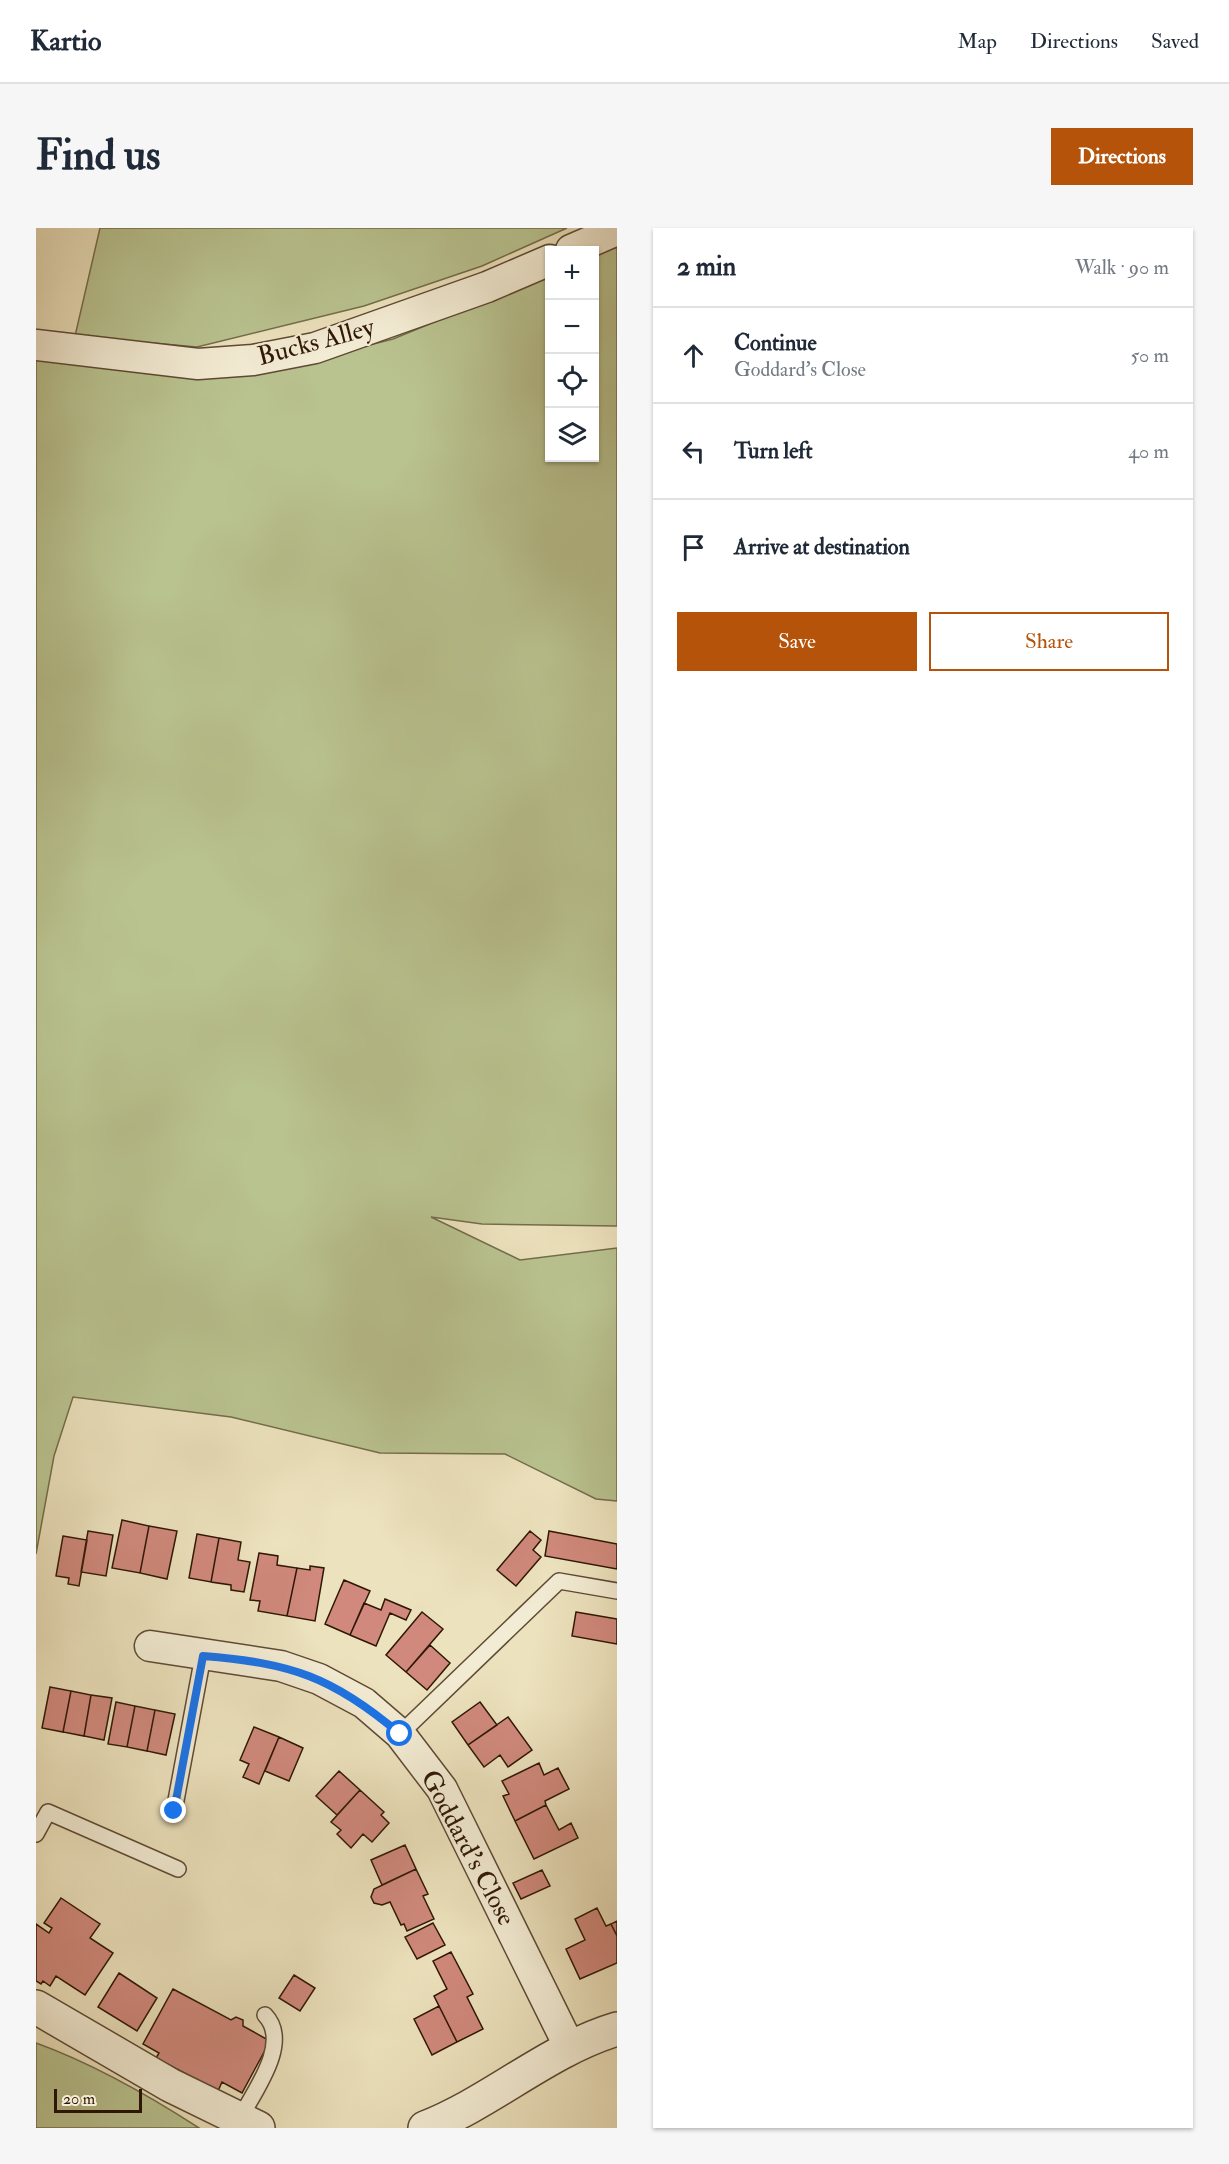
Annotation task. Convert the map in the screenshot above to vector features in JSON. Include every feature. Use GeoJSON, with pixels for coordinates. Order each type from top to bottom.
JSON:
{"type":"FeatureCollection","features":[{"type":"Feature","properties":{"kind":"street"},"geometry":{"type":"LineString","coordinates":[[580,246],[617,230]]}},
{"type":"Feature","properties":{"kind":"street","name":"Bucks Alley"},"geometry":{"type":"LineString","coordinates":[[36,345],[198,364],[253,360],[315,348],[487,287],[545,262]]}},
{"type":"Feature","properties":{"kind":"street","name":"Goddard's Close"},"geometry":{"type":"LineString","coordinates":[[150,1646],[203,1656],[281,1666],[319,1679],[364,1703],[400,1734],[442,1790],[570,2048]]}},
{"type":"Feature","properties":{"kind":"street"},"geometry":{"type":"LineString","coordinates":[[36,2007],[170,2085],[249,2124]]}},
{"type":"Feature","properties":{"kind":"street"},"geometry":{"type":"LineString","coordinates":[[425,2128],[448,2119],[570,2048],[617,2029]]}},
{"type":"Feature","properties":{"kind":"lane"},"geometry":{"type":"LineString","coordinates":[[400,1734],[560,1581],[617,1591]]}},
{"type":"Feature","properties":{"kind":"lane"},"geometry":{"type":"LineString","coordinates":[[174,1811],[203,1656]]}},
{"type":"Feature","properties":{"kind":"lane"},"geometry":{"type":"LineString","coordinates":[[36,1834],[48,1812],[178,1869]]}},
{"type":"Feature","properties":{"kind":"lane"},"geometry":{"type":"LineString","coordinates":[[249,2124],[274,2048],[276,2034],[274,2024],[265,2015]]}},
{"type":"Feature","properties":{"kind":"green space"},"geometry":{"type":"Polygon","coordinates":[[[100,228],[567,228],[482,266],[364,306],[197,347],[75,336],[100,228]]]}},
{"type":"Feature","properties":{"kind":"green space"},"geometry":{"type":"Polygon","coordinates":[[[617,247],[617,1226],[482,1224],[431,1217],[520,1260],[617,1248],[617,1501],[596,1499],[505,1454],[380,1453],[231,1417],[73,1397],[54,1456],[36,1554],[36,354],[287,366],[393,339],[545,277],[545,462],[599,462],[599,254],[617,247]]]}},
{"type":"Feature","properties":{"kind":"green space"},"geometry":{"type":"Polygon","coordinates":[[[36,2043],[79,2060],[120,2081],[199,2128],[36,2128],[36,2043]]]}},
{"type":"Feature","properties":{"kind":"building"},"geometry":{"type":"Polygon","coordinates":[[[122,1520],[149,1526],[140,1573],[112,1568],[122,1520]]]}},
{"type":"Feature","properties":{"kind":"building"},"geometry":{"type":"Polygon","coordinates":[[[149,1526],[177,1531],[167,1579],[140,1573],[149,1526]]]}},
{"type":"Feature","properties":{"kind":"building"},"geometry":{"type":"Polygon","coordinates":[[[88,1531],[113,1535],[106,1576],[81,1572],[88,1531]]]}},
{"type":"Feature","properties":{"kind":"building"},"geometry":{"type":"Polygon","coordinates":[[[530,1531],[541,1540],[533,1550],[541,1557],[516,1586],[497,1570],[530,1531]]]}},
{"type":"Feature","properties":{"kind":"building"},"geometry":{"type":"Polygon","coordinates":[[[549,1531],[617,1544],[617,1569],[545,1556],[549,1531]]]}},
{"type":"Feature","properties":{"kind":"building"},"geometry":{"type":"Polygon","coordinates":[[[197,1534],[219,1538],[211,1582],[189,1578],[197,1534]]]}},
{"type":"Feature","properties":{"kind":"building"},"geometry":{"type":"Polygon","coordinates":[[[63,1536],[87,1540],[79,1586],[68,1584],[69,1578],[56,1576],[63,1536]]]}},
{"type":"Feature","properties":{"kind":"building"},"geometry":{"type":"Polygon","coordinates":[[[219,1538],[241,1542],[238,1560],[250,1562],[244,1592],[231,1590],[231,1585],[211,1582],[219,1538]]]}},
{"type":"Feature","properties":{"kind":"building"},"geometry":{"type":"Polygon","coordinates":[[[259,1553],[278,1556],[277,1565],[297,1568],[287,1616],[258,1611],[260,1601],[250,1600],[259,1553]]]}},
{"type":"Feature","properties":{"kind":"building"},"geometry":{"type":"Polygon","coordinates":[[[310,1566],[324,1568],[315,1621],[287,1616],[297,1568],[310,1570],[310,1566]]]}},
{"type":"Feature","properties":{"kind":"building"},"geometry":{"type":"Polygon","coordinates":[[[344,1580],[370,1591],[350,1635],[325,1624],[344,1580]]]}},
{"type":"Feature","properties":{"kind":"building"},"geometry":{"type":"Polygon","coordinates":[[[385,1599],[411,1610],[406,1620],[390,1613],[376,1646],[350,1635],[364,1603],[381,1610],[385,1599]]]}},
{"type":"Feature","properties":{"kind":"building"},"geometry":{"type":"Polygon","coordinates":[[[422,1612],[443,1629],[406,1672],[386,1655],[422,1612]]]}},
{"type":"Feature","properties":{"kind":"building"},"geometry":{"type":"Polygon","coordinates":[[[576,1612],[617,1619],[617,1644],[572,1636],[576,1612]]]}},
{"type":"Feature","properties":{"kind":"building"},"geometry":{"type":"Polygon","coordinates":[[[430,1645],[450,1663],[427,1690],[406,1672],[430,1645]]]}},
{"type":"Feature","properties":{"kind":"building"},"geometry":{"type":"Polygon","coordinates":[[[50,1687],[71,1691],[63,1732],[42,1728],[50,1687]]]}},
{"type":"Feature","properties":{"kind":"building"},"geometry":{"type":"Polygon","coordinates":[[[71,1691],[91,1695],[84,1736],[63,1732],[71,1691]]]}},
{"type":"Feature","properties":{"kind":"building"},"geometry":{"type":"Polygon","coordinates":[[[91,1695],[112,1698],[104,1740],[84,1736],[91,1695]]]}},
{"type":"Feature","properties":{"kind":"building"},"geometry":{"type":"Polygon","coordinates":[[[116,1702],[135,1706],[127,1747],[108,1744],[116,1702]]]}},
{"type":"Feature","properties":{"kind":"building"},"geometry":{"type":"Polygon","coordinates":[[[480,1702],[497,1725],[468,1745],[452,1722],[480,1702]]]}},
{"type":"Feature","properties":{"kind":"building"},"geometry":{"type":"Polygon","coordinates":[[[135,1706],[155,1710],[147,1751],[127,1747],[135,1706]]]}},
{"type":"Feature","properties":{"kind":"building"},"geometry":{"type":"Polygon","coordinates":[[[155,1710],[175,1714],[166,1755],[147,1751],[155,1710]]]}},
{"type":"Feature","properties":{"kind":"building"},"geometry":{"type":"Polygon","coordinates":[[[508,1717],[532,1750],[508,1767],[500,1755],[484,1767],[468,1745],[508,1717]]]}},
{"type":"Feature","properties":{"kind":"building"},"geometry":{"type":"Polygon","coordinates":[[[254,1727],[279,1737],[259,1784],[243,1777],[249,1764],[240,1760],[254,1727]]]}},
{"type":"Feature","properties":{"kind":"building"},"geometry":{"type":"Polygon","coordinates":[[[279,1737],[303,1748],[289,1781],[265,1771],[279,1737]]]}},
{"type":"Feature","properties":{"kind":"building"},"geometry":{"type":"Polygon","coordinates":[[[539,1763],[544,1775],[558,1768],[569,1789],[545,1801],[546,1805],[515,1821],[503,1796],[509,1794],[502,1781],[539,1763]]]}},
{"type":"Feature","properties":{"kind":"building"},"geometry":{"type":"Polygon","coordinates":[[[339,1771],[360,1790],[337,1815],[316,1796],[339,1771]]]}},
{"type":"Feature","properties":{"kind":"building"},"geometry":{"type":"Polygon","coordinates":[[[360,1790],[384,1812],[381,1815],[389,1823],[372,1842],[363,1834],[351,1848],[337,1834],[341,1830],[331,1822],[360,1790]]]}},
{"type":"Feature","properties":{"kind":"building"},"geometry":{"type":"Polygon","coordinates":[[[546,1805],[559,1830],[571,1823],[578,1838],[534,1859],[515,1821],[546,1805]]]}},
{"type":"Feature","properties":{"kind":"building"},"geometry":{"type":"Polygon","coordinates":[[[405,1845],[416,1869],[382,1885],[371,1860],[405,1845]]]}},
{"type":"Feature","properties":{"kind":"building"},"geometry":{"type":"Polygon","coordinates":[[[416,1869],[428,1894],[423,1896],[434,1919],[407,1931],[404,1924],[401,1925],[390,1902],[382,1905],[374,1903],[371,1897],[374,1889],[416,1869]]]}},
{"type":"Feature","properties":{"kind":"building"},"geometry":{"type":"Polygon","coordinates":[[[542,1870],[550,1886],[521,1899],[513,1883],[542,1870]]]}},
{"type":"Feature","properties":{"kind":"building"},"geometry":{"type":"Polygon","coordinates":[[[61,1898],[100,1924],[90,1938],[113,1953],[85,1995],[56,1976],[50,1986],[43,1981],[41,1984],[36,1981],[36,1924],[49,1933],[52,1928],[44,1923],[61,1898]]]}},
{"type":"Feature","properties":{"kind":"building"},"geometry":{"type":"Polygon","coordinates":[[[597,1908],[606,1926],[611,1924],[617,1936],[617,1963],[580,1979],[566,1949],[585,1940],[575,1919],[597,1908]]]}},
{"type":"Feature","properties":{"kind":"building"},"geometry":{"type":"Polygon","coordinates":[[[617,1921],[617,1936],[611,1924],[617,1921]]]}},
{"type":"Feature","properties":{"kind":"building"},"geometry":{"type":"Polygon","coordinates":[[[433,1923],[445,1945],[417,1959],[405,1937],[433,1923]]]}},
{"type":"Feature","properties":{"kind":"building"},"geometry":{"type":"Polygon","coordinates":[[[451,1952],[473,1994],[467,1997],[483,2029],[457,2042],[434,1996],[447,1989],[433,1961],[451,1952]]]}},
{"type":"Feature","properties":{"kind":"building"},"geometry":{"type":"Polygon","coordinates":[[[119,1973],[157,1998],[137,2031],[98,2007],[119,1973]]]}},
{"type":"Feature","properties":{"kind":"building"},"geometry":{"type":"Polygon","coordinates":[[[294,1975],[315,1988],[300,2011],[279,1998],[294,1975]]]}},
{"type":"Feature","properties":{"kind":"building"},"geometry":{"type":"Polygon","coordinates":[[[173,1989],[231,2020],[236,2017],[243,2020],[243,2026],[270,2041],[242,2093],[222,2082],[218,2091],[156,2058],[159,2053],[143,2044],[173,1989]]]}},
{"type":"Feature","properties":{"kind":"building"},"geometry":{"type":"Polygon","coordinates":[[[439,2006],[457,2042],[432,2055],[414,2019],[439,2006]]]}},
{"type":"Feature","properties":{"kind":"route"},"geometry":{"type":"LineString","coordinates":[[174,1811],[203,1656],[243,1659],[281,1666],[319,1679],[364,1703],[400,1734]]}}]}
